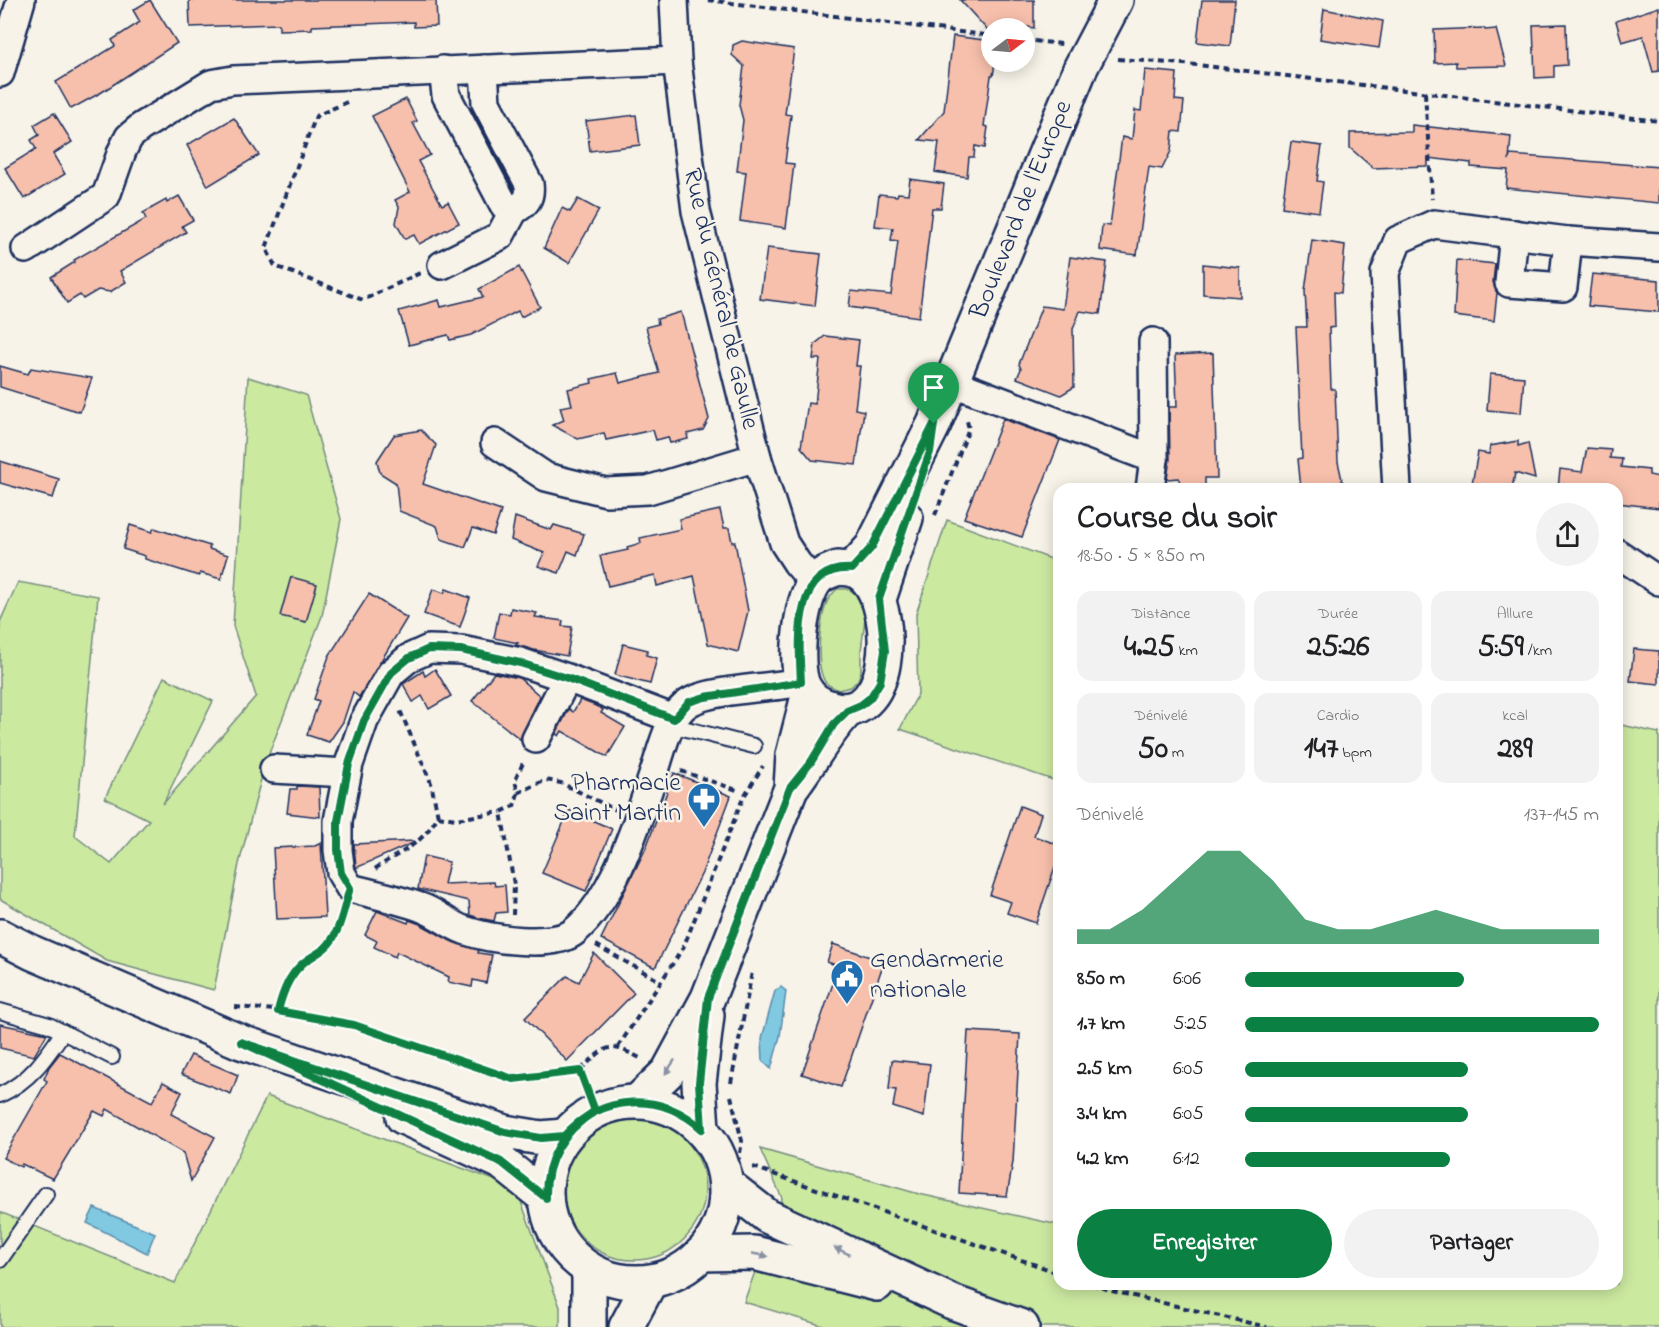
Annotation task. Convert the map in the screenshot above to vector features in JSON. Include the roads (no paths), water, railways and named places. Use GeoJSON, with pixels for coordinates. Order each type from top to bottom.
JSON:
{"type":"FeatureCollection","features":[{"type":"Feature","properties":{"kind":"main road","name":"Boulevard de l'Europe"},"geometry":{"type":"LineString","coordinates":[[852,569],[872,547],[934,424],[1081,67],[1116,0]]}},
{"type":"Feature","properties":{"kind":"main road","name":"Boulevard de l'Europe"},"geometry":{"type":"LineString","coordinates":[[879,599],[930,452],[934,424]]}},
{"type":"Feature","properties":{"kind":"main road"},"geometry":{"type":"LineString","coordinates":[[638,1101],[668,1072],[708,998],[790,788],[793,755],[805,689],[800,634],[807,598],[819,576],[838,568],[852,569],[866,578],[875,588],[879,599],[885,651],[880,682],[870,698],[847,711],[834,724],[811,762],[790,788]]}},
{"type":"Feature","properties":{"kind":"main road"},"geometry":{"type":"LineString","coordinates":[[805,689],[817,703],[847,711]]}},
{"type":"Feature","properties":{"kind":"main road"},"geometry":{"type":"LineString","coordinates":[[0,936],[33,953],[241,1042],[501,1162],[546,1198]]}},
{"type":"Feature","properties":{"kind":"main road"},"geometry":{"type":"LineString","coordinates":[[702,1129],[699,1083],[708,998]]}},
{"type":"Feature","properties":{"kind":"main road"},"geometry":{"type":"LineString","coordinates":[[241,1042],[505,1132],[541,1138],[564,1136]]}},
{"type":"Feature","properties":{"kind":"main road"},"geometry":{"type":"LineString","coordinates":[[638,1101],[675,1110],[702,1129],[718,1154],[725,1177],[724,1211],[718,1231],[701,1254],[683,1270],[650,1282],[631,1283],[589,1270],[573,1257],[557,1237],[550,1221],[546,1198],[548,1170],[554,1153],[564,1136],[595,1111],[616,1103],[638,1101]]}},
{"type":"Feature","properties":{"kind":"main road"},"geometry":{"type":"LineString","coordinates":[[725,1177],[767,1216],[952,1302],[1022,1327]]}},
{"type":"Feature","properties":{"kind":"main road"},"geometry":{"type":"LineString","coordinates":[[701,1254],[754,1253],[952,1302]]}},
{"type":"Feature","properties":{"kind":"main road"},"geometry":{"type":"LineString","coordinates":[[589,1270],[589,1327]]}},
{"type":"Feature","properties":{"kind":"main road"},"geometry":{"type":"LineString","coordinates":[[626,1327],[650,1282]]}},
{"type":"Feature","properties":{"kind":"street"},"geometry":{"type":"LineString","coordinates":[[0,73],[21,0]]}},
{"type":"Feature","properties":{"kind":"street","name":"Rue du Général de Gaulle"},"geometry":{"type":"LineString","coordinates":[[674,0],[677,61],[693,196],[757,457],[784,543],[814,583]]}},
{"type":"Feature","properties":{"kind":"street"},"geometry":{"type":"LineString","coordinates":[[26,249],[106,196],[126,144],[141,127],[211,84],[232,80],[677,61]]}},
{"type":"Feature","properties":{"kind":"street"},"geometry":{"type":"LineString","coordinates":[[442,265],[500,236],[514,210],[523,206],[530,195],[529,184],[486,103],[484,69]]}},
{"type":"Feature","properties":{"kind":"street"},"geometry":{"type":"LineString","coordinates":[[443,70],[446,94],[504,205],[514,210]]}},
{"type":"Feature","properties":{"kind":"street"},"geometry":{"type":"LineString","coordinates":[[1397,483],[1385,273],[1398,240],[1434,224],[1568,241],[1659,247]]}},
{"type":"Feature","properties":{"kind":"street"},"geometry":{"type":"LineString","coordinates":[[1514,234],[1509,283],[1563,287],[1568,241]]}},
{"type":"Feature","properties":{"kind":"street"},"geometry":{"type":"LineString","coordinates":[[1151,483],[1154,459],[1153,342]]}},
{"type":"Feature","properties":{"kind":"street"},"geometry":{"type":"LineString","coordinates":[[951,382],[1154,459]]}},
{"type":"Feature","properties":{"kind":"street"},"geometry":{"type":"LineString","coordinates":[[495,443],[546,477],[606,492],[648,490],[757,457]]}},
{"type":"Feature","properties":{"kind":"street"},"geometry":{"type":"LineString","coordinates":[[1623,557],[1659,581]]}},
{"type":"Feature","properties":{"kind":"street"},"geometry":{"type":"LineString","coordinates":[[672,722],[567,678],[520,663],[461,650],[429,649],[409,658],[391,673],[364,721],[347,774],[338,821],[341,873],[350,888],[422,907],[464,930],[509,940],[550,940],[574,933],[598,904],[626,852],[672,722],[689,702],[705,697],[805,689]]}},
{"type":"Feature","properties":{"kind":"street"},"geometry":{"type":"LineString","coordinates":[[536,739],[567,678]]}},
{"type":"Feature","properties":{"kind":"street"},"geometry":{"type":"LineString","coordinates":[[273,769],[347,774]]}},
{"type":"Feature","properties":{"kind":"lane"},"geometry":{"type":"LineString","coordinates":[[672,722],[754,746]]}},
{"type":"Feature","properties":{"kind":"lane"},"geometry":{"type":"LineString","coordinates":[[0,1011],[31,1019],[63,1032],[112,1057]]}},
{"type":"Feature","properties":{"kind":"lane"},"geometry":{"type":"LineString","coordinates":[[0,1095],[29,1078],[41,1065],[63,1032]]}},
{"type":"Feature","properties":{"kind":"lane"},"geometry":{"type":"LineString","coordinates":[[0,1260],[46,1194]]}},
{"type":"Feature","properties":{"kind":"water"},"geometry":{"type":"Polygon","coordinates":[[[781,987],[786,991],[780,1036],[771,1069],[763,1061],[762,1038],[775,991],[781,987]]]}},
{"type":"Feature","properties":{"kind":"water"},"geometry":{"type":"Polygon","coordinates":[[[94,1208],[155,1233],[147,1253],[87,1223],[94,1208]]]}},
{"type":"Feature","properties":{"kind":"place","name":"Pharmacie Saint Martin"},"geometry":{"type":"Point","coordinates":[704,828]}},
{"type":"Feature","properties":{"kind":"place","name":"Gendarmerie nationale"},"geometry":{"type":"Point","coordinates":[847,1005]}}]}
